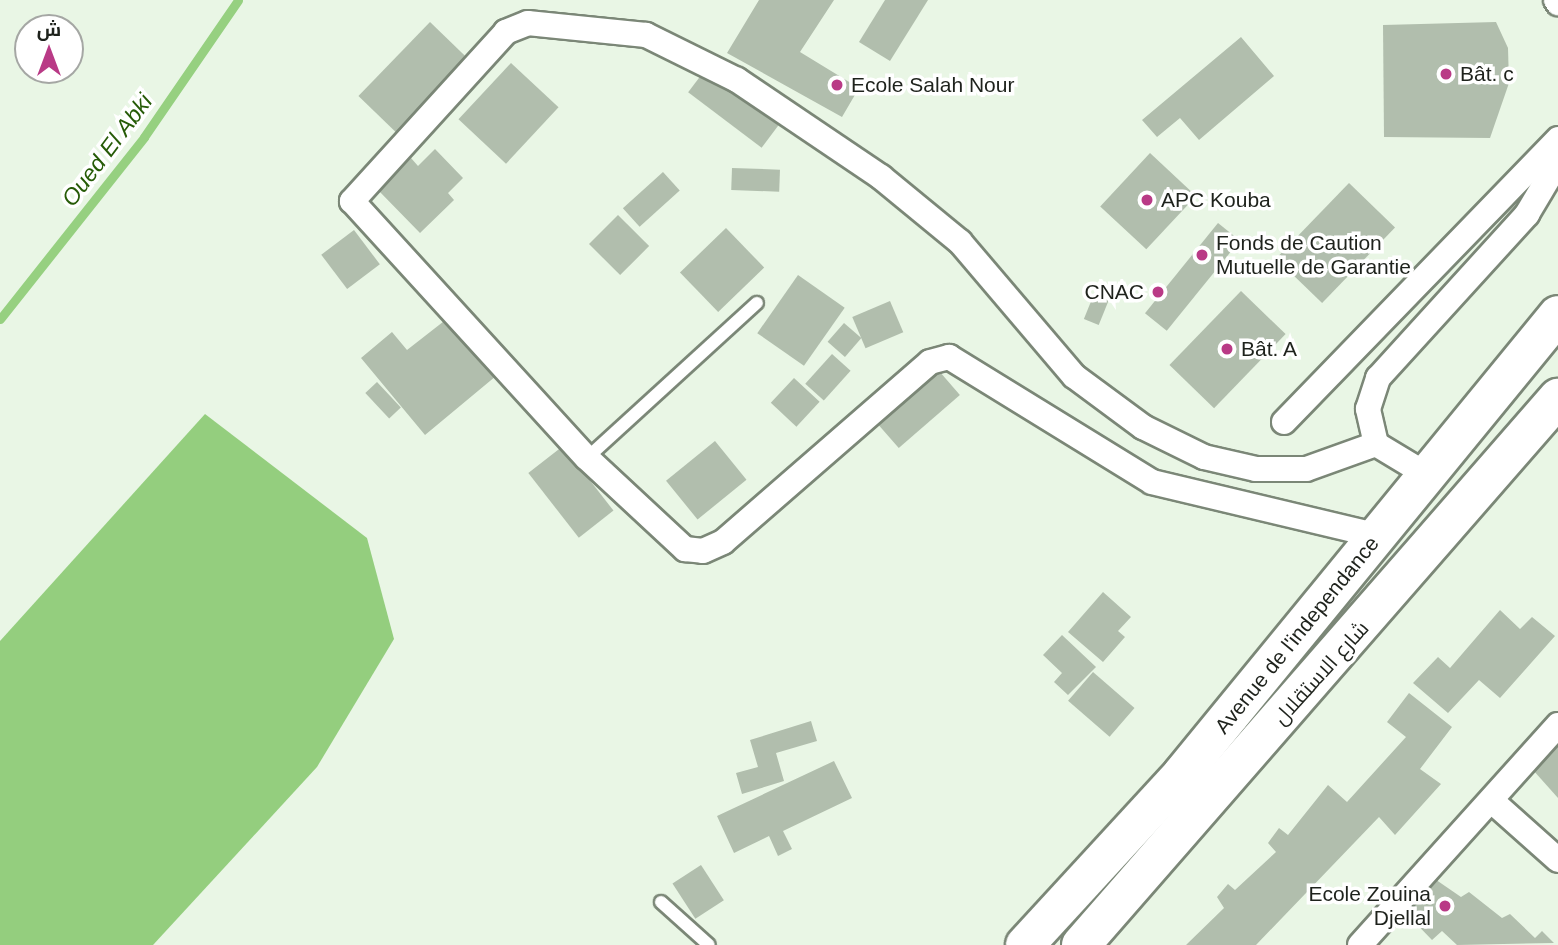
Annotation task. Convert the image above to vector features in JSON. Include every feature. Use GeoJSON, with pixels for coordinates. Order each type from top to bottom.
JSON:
{"type":"FeatureCollection","features":[{"type":"Feature","properties":{"kind":"main road","name":"Avenue de l'independance"},"geometry":{"type":"LineString","coordinates":[[1024,945],[1182,774],[1429,476],[1558,315]]}},
{"type":"Feature","properties":{"kind":"main road","name":"شارع الاستقلال"},"geometry":{"type":"LineString","coordinates":[[1080,945],[1558,398]]}},
{"type":"Feature","properties":{"kind":"street"},"geometry":{"type":"LineString","coordinates":[[1376,443],[1306,469],[1256,469],[1204,457],[1143,427],[1074,376],[960,242],[837,145],[737,80],[646,35],[528,23],[506,32],[352,201],[587,458],[666,535],[685,549],[703,551],[723,542],[930,362],[949,357],[1152,482],[1378,536]]}},
{"type":"Feature","properties":{"kind":"street"},"geometry":{"type":"LineString","coordinates":[[1284,422],[1558,139]]}},
{"type":"Feature","properties":{"kind":"street"},"geometry":{"type":"LineString","coordinates":[[1429,476],[1376,443],[1368,409],[1378,378],[1527,214],[1558,162]]}},
{"type":"Feature","properties":{"kind":"street"},"geometry":{"type":"LineString","coordinates":[[1360,945],[1493,802],[1558,725]]}},
{"type":"Feature","properties":{"kind":"street"},"geometry":{"type":"LineString","coordinates":[[1493,802],[1558,860]]}},
{"type":"Feature","properties":{"kind":"lane"},"geometry":{"type":"LineString","coordinates":[[587,458],[757,303]]}},
{"type":"Feature","properties":{"kind":"lane"},"geometry":{"type":"LineString","coordinates":[[660,902],[709,945]]}},
{"type":"Feature","properties":{"kind":"green space"},"geometry":{"type":"Polygon","coordinates":[[[205,414],[367,538],[394,639],[317,767],[153,945],[0,945],[0,641],[205,414]]]}},
{"type":"Feature","properties":{"kind":"building"},"geometry":{"type":"Polygon","coordinates":[[[759,0],[834,0],[800,52],[859,88],[842,117],[727,53],[759,0]]]}},
{"type":"Feature","properties":{"kind":"building"},"geometry":{"type":"Polygon","coordinates":[[[885,0],[928,0],[890,61],[859,42],[885,0]]]}},
{"type":"Feature","properties":{"kind":"building"},"geometry":{"type":"Polygon","coordinates":[[[430,22],[470,60],[398,134],[358,96],[430,22]]]}},
{"type":"Feature","properties":{"kind":"building","name":"Bât. c"},"geometry":{"type":"Polygon","coordinates":[[[1496,22],[1508,48],[1509,83],[1490,138],[1384,137],[1383,25],[1496,22]]]}},
{"type":"Feature","properties":{"kind":"building"},"geometry":{"type":"Polygon","coordinates":[[[1241,37],[1274,76],[1199,140],[1180,118],[1157,137],[1142,120],[1241,37]]]}},
{"type":"Feature","properties":{"kind":"building"},"geometry":{"type":"Polygon","coordinates":[[[511,63],[559,107],[506,164],[458,119],[511,63]]]}},
{"type":"Feature","properties":{"kind":"building"},"geometry":{"type":"Polygon","coordinates":[[[705,70],[778,125],[762,148],[688,92],[705,70]]]}},
{"type":"Feature","properties":{"kind":"building"},"geometry":{"type":"Polygon","coordinates":[[[435,149],[463,178],[448,193],[454,200],[420,233],[378,190],[411,158],[418,166],[435,149]]]}},
{"type":"Feature","properties":{"kind":"building","name":"APC Kouba"},"geometry":{"type":"Polygon","coordinates":[[[1150,153],[1196,196],[1146,249],[1100,206],[1150,153]]]}},
{"type":"Feature","properties":{"kind":"building"},"geometry":{"type":"Polygon","coordinates":[[[732,168],[780,170],[779,192],[731,190],[732,168]]]}},
{"type":"Feature","properties":{"kind":"building"},"geometry":{"type":"Polygon","coordinates":[[[663,172],[680,191],[640,227],[623,208],[663,172]]]}},
{"type":"Feature","properties":{"kind":"building"},"geometry":{"type":"Polygon","coordinates":[[[1349,183],[1395,227],[1322,303],[1276,259],[1349,183]]]}},
{"type":"Feature","properties":{"kind":"building"},"geometry":{"type":"Polygon","coordinates":[[[618,215],[649,246],[620,275],[589,244],[618,215]]]}},
{"type":"Feature","properties":{"kind":"building"},"geometry":{"type":"Polygon","coordinates":[[[1218,223],[1240,241],[1167,331],[1145,313],[1218,223]]]}},
{"type":"Feature","properties":{"kind":"building"},"geometry":{"type":"Polygon","coordinates":[[[726,228],[764,268],[718,312],[680,272],[726,228]]]}},
{"type":"Feature","properties":{"kind":"building"},"geometry":{"type":"Polygon","coordinates":[[[354,230],[380,264],[347,289],[321,255],[354,230]]]}},
{"type":"Feature","properties":{"kind":"building"},"geometry":{"type":"Polygon","coordinates":[[[798,275],[845,308],[804,366],[757,333],[798,275]]]}},
{"type":"Feature","properties":{"kind":"building","name":"Bât. A"},"geometry":{"type":"Polygon","coordinates":[[[1241,291],[1286,334],[1214,408],[1169,365],[1241,291]]]}},
{"type":"Feature","properties":{"kind":"building"},"geometry":{"type":"Polygon","coordinates":[[[1094,294],[1109,300],[1099,325],[1084,319],[1094,294]]]}},
{"type":"Feature","properties":{"kind":"building"},"geometry":{"type":"Polygon","coordinates":[[[890,301],[903,332],[866,348],[852,317],[890,301]]]}},
{"type":"Feature","properties":{"kind":"building"},"geometry":{"type":"Polygon","coordinates":[[[448,318],[496,376],[425,435],[361,358],[392,332],[407,350],[448,318]]]}},
{"type":"Feature","properties":{"kind":"building"},"geometry":{"type":"Polygon","coordinates":[[[844,323],[861,338],[845,357],[828,342],[844,323]]]}},
{"type":"Feature","properties":{"kind":"building"},"geometry":{"type":"Polygon","coordinates":[[[832,354],[851,371],[824,400],[805,384],[832,354]]]}},
{"type":"Feature","properties":{"kind":"building"},"geometry":{"type":"Polygon","coordinates":[[[933,364],[960,395],[899,448],[872,417],[933,364]]]}},
{"type":"Feature","properties":{"kind":"building"},"geometry":{"type":"Polygon","coordinates":[[[794,378],[820,402],[796,427],[771,403],[794,378]]]}},
{"type":"Feature","properties":{"kind":"building"},"geometry":{"type":"Polygon","coordinates":[[[377,382],[401,408],[389,419],[365,393],[377,382]]]}},
{"type":"Feature","properties":{"kind":"building"},"geometry":{"type":"Polygon","coordinates":[[[715,441],[746,480],[698,520],[666,481],[715,441]]]}},
{"type":"Feature","properties":{"kind":"building"},"geometry":{"type":"Polygon","coordinates":[[[563,446],[613,511],[579,538],[528,473],[563,446]]]}},
{"type":"Feature","properties":{"kind":"building"},"geometry":{"type":"Polygon","coordinates":[[[1103,592],[1131,617],[1118,631],[1125,637],[1103,662],[1068,632],[1103,592]]]}},
{"type":"Feature","properties":{"kind":"building"},"geometry":{"type":"Polygon","coordinates":[[[1500,610],[1520,629],[1532,617],[1555,636],[1500,698],[1479,680],[1448,713],[1413,683],[1438,657],[1450,668],[1500,610]]]}},
{"type":"Feature","properties":{"kind":"building"},"geometry":{"type":"Polygon","coordinates":[[[1062,635],[1096,667],[1068,695],[1054,682],[1062,673],[1043,655],[1062,635]]]}},
{"type":"Feature","properties":{"kind":"building"},"geometry":{"type":"Polygon","coordinates":[[[1093,672],[1135,708],[1110,737],[1068,701],[1093,672]]]}},
{"type":"Feature","properties":{"kind":"building"},"geometry":{"type":"Polygon","coordinates":[[[1409,693],[1452,727],[1420,769],[1441,784],[1395,835],[1379,817],[1256,945],[1186,945],[1224,908],[1217,897],[1228,884],[1235,890],[1276,852],[1268,843],[1279,828],[1288,835],[1328,785],[1347,802],[1406,737],[1387,722],[1409,693]]]}},
{"type":"Feature","properties":{"kind":"building"},"geometry":{"type":"Polygon","coordinates":[[[811,721],[817,741],[776,753],[784,781],[742,794],[736,773],[758,767],[750,740],[811,721]]]}},
{"type":"Feature","properties":{"kind":"building"},"geometry":{"type":"Polygon","coordinates":[[[1558,742],[1558,798],[1533,770],[1558,742]]]}},
{"type":"Feature","properties":{"kind":"building"},"geometry":{"type":"Polygon","coordinates":[[[834,761],[852,798],[783,831],[792,849],[778,856],[769,836],[734,853],[717,816],[834,761]]]}},
{"type":"Feature","properties":{"kind":"building"},"geometry":{"type":"Polygon","coordinates":[[[701,865],[724,900],[695,919],[672,884],[701,865]]]}},
{"type":"Feature","properties":{"kind":"building","name":"Ecole Zouina Djellal"},"geometry":{"type":"Polygon","coordinates":[[[1429,875],[1461,897],[1469,892],[1502,918],[1510,914],[1535,938],[1542,931],[1554,943],[1457,945],[1442,931],[1432,940],[1402,909],[1429,875]]]}},
{"type":"Feature","properties":{"kind":"waterway","name":"Oued El Abki"},"geometry":{"type":"LineString","coordinates":[[0,319],[144,137],[238,0]]}},
{"type":"Feature","properties":{"kind":"place","name":"Bât. c"},"geometry":{"type":"Point","coordinates":[1446,74]}},
{"type":"Feature","properties":{"kind":"place","name":"Ecole Salah Nour"},"geometry":{"type":"Point","coordinates":[837,85]}},
{"type":"Feature","properties":{"kind":"place","name":"APC Kouba"},"geometry":{"type":"Point","coordinates":[1147,200]}},
{"type":"Feature","properties":{"kind":"place","name":"Fonds de Caution Mutuelle de Garantie"},"geometry":{"type":"Point","coordinates":[1202,255]}},
{"type":"Feature","properties":{"kind":"place","name":"CNAC"},"geometry":{"type":"Point","coordinates":[1158,292]}},
{"type":"Feature","properties":{"kind":"place","name":"Bât. A"},"geometry":{"type":"Point","coordinates":[1227,349]}},
{"type":"Feature","properties":{"kind":"place","name":"Ecole Zouina Djellal"},"geometry":{"type":"Point","coordinates":[1445,906]}}]}
